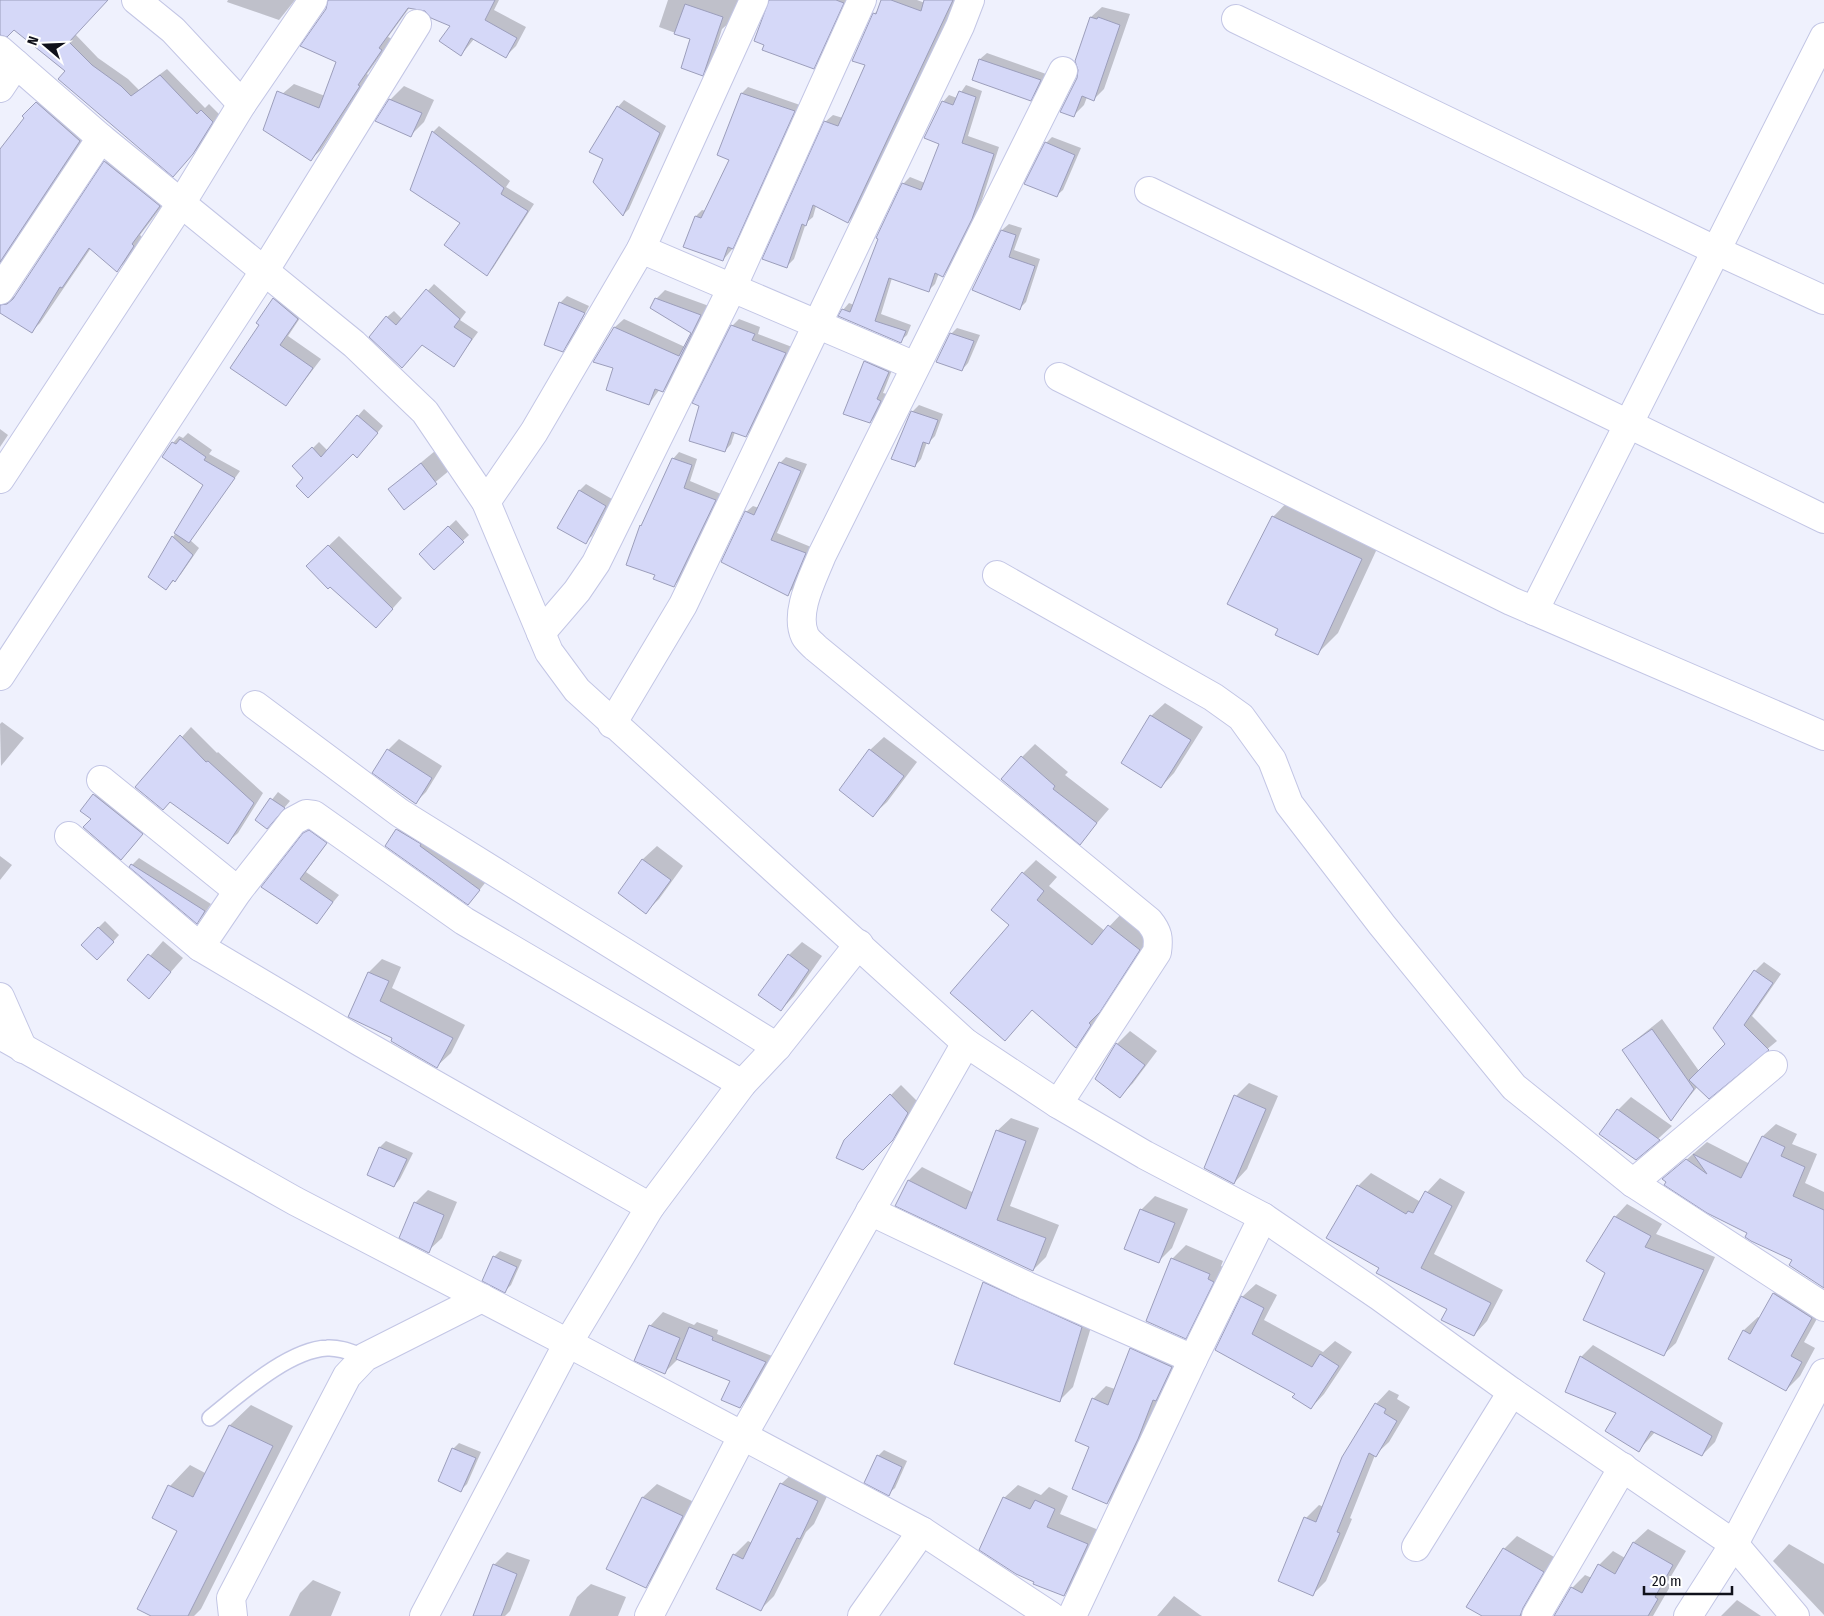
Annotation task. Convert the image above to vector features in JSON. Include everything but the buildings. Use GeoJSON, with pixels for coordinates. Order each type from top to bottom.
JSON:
{"type":"FeatureCollection","features":[{"type":"Feature","properties":{"kind":"street"},"geometry":{"type":"LineString","coordinates":[[136,0],[173,30],[242,104]]}},
{"type":"Feature","properties":{"kind":"street"},"geometry":{"type":"LineString","coordinates":[[0,479],[182,202],[242,104],[313,0]]}},
{"type":"Feature","properties":{"kind":"street"},"geometry":{"type":"LineString","coordinates":[[486,502],[534,432],[641,249],[754,0]]}},
{"type":"Feature","properties":{"kind":"street"},"geometry":{"type":"LineString","coordinates":[[540,633],[577,591],[596,563],[732,288],[862,0]]}},
{"type":"Feature","properties":{"kind":"street"},"geometry":{"type":"LineString","coordinates":[[612,724],[683,605],[818,325],[970,0]]}},
{"type":"Feature","properties":{"kind":"street"},"geometry":{"type":"LineString","coordinates":[[1236,19],[1715,250],[1824,300]]}},
{"type":"Feature","properties":{"kind":"street"},"geometry":{"type":"LineString","coordinates":[[0,676],[264,270],[417,24]]}},
{"type":"Feature","properties":{"kind":"street"},"geometry":{"type":"LineString","coordinates":[[1534,611],[1824,37]]}},
{"type":"Feature","properties":{"kind":"street"},"geometry":{"type":"LineString","coordinates":[[0,88],[8,57],[101,138],[182,202],[354,344],[425,412],[486,502],[549,652],[577,690],[612,724],[859,944],[966,1043],[1058,1104],[1145,1154],[1264,1217],[1512,1392],[1734,1544],[1795,1616]]}},
{"type":"Feature","properties":{"kind":"street"},"geometry":{"type":"LineString","coordinates":[[1058,1104],[1157,952],[1159,940],[1157,930],[1149,921],[816,648],[805,636],[801,619],[822,555],[1063,71]]}},
{"type":"Feature","properties":{"kind":"street"},"geometry":{"type":"LineString","coordinates":[[0,290],[101,138]]}},
{"type":"Feature","properties":{"kind":"street"},"geometry":{"type":"LineString","coordinates":[[1149,190],[1824,518]]}},
{"type":"Feature","properties":{"kind":"street"},"geometry":{"type":"LineString","coordinates":[[641,249],[916,366]]}},
{"type":"Feature","properties":{"kind":"street"},"geometry":{"type":"LineString","coordinates":[[1059,377],[1534,611],[1824,736]]}},
{"type":"Feature","properties":{"kind":"street"},"geometry":{"type":"LineString","coordinates":[[997,575],[1214,697],[1241,717],[1272,760],[1289,804],[1382,925],[1514,1087],[1633,1183],[1824,1307]]}},
{"type":"Feature","properties":{"kind":"street"},"geometry":{"type":"LineString","coordinates":[[255,705],[400,813],[777,1047]]}},
{"type":"Feature","properties":{"kind":"street"},"geometry":{"type":"LineString","coordinates":[[101,780],[238,891]]}},
{"type":"Feature","properties":{"kind":"street"},"geometry":{"type":"LineString","coordinates":[[200,947],[238,891],[293,822],[306,814],[314,815],[464,921],[742,1084]]}},
{"type":"Feature","properties":{"kind":"street"},"geometry":{"type":"LineString","coordinates":[[69,836],[200,947],[362,1043],[650,1207]]}},
{"type":"Feature","properties":{"kind":"street"},"geometry":{"type":"LineString","coordinates":[[424,1616],[568,1342],[650,1207],[742,1084],[777,1047],[859,944]]}},
{"type":"Feature","properties":{"kind":"street"},"geometry":{"type":"LineString","coordinates":[[0,997],[23,1049]]}},
{"type":"Feature","properties":{"kind":"street"},"geometry":{"type":"LineString","coordinates":[[0,1035],[295,1202],[568,1342],[922,1531],[1051,1616]]}},
{"type":"Feature","properties":{"kind":"street"},"geometry":{"type":"LineString","coordinates":[[649,1616],[743,1435],[966,1043]]}},
{"type":"Feature","properties":{"kind":"street"},"geometry":{"type":"LineString","coordinates":[[1633,1183],[1773,1065]]}},
{"type":"Feature","properties":{"kind":"street"},"geometry":{"type":"LineString","coordinates":[[870,1211],[1027,1286],[1192,1359]]}},
{"type":"Feature","properties":{"kind":"street"},"geometry":{"type":"LineString","coordinates":[[1072,1616],[1192,1359],[1264,1217]]}},
{"type":"Feature","properties":{"kind":"street"},"geometry":{"type":"LineString","coordinates":[[233,1616],[231,1598],[347,1376],[365,1357],[482,1298]]}},
{"type":"Feature","properties":{"kind":"street"},"geometry":{"type":"LineString","coordinates":[[1688,1616],[1734,1544],[1824,1373]]}},
{"type":"Feature","properties":{"kind":"street"},"geometry":{"type":"LineString","coordinates":[[1416,1547],[1512,1392]]}},
{"type":"Feature","properties":{"kind":"street"},"geometry":{"type":"LineString","coordinates":[[1536,1616],[1623,1467]]}},
{"type":"Feature","properties":{"kind":"street"},"geometry":{"type":"LineString","coordinates":[[862,1616],[922,1531]]}},
{"type":"Feature","properties":{"kind":"lane"},"geometry":{"type":"LineString","coordinates":[[210,1418],[279,1365],[312,1352],[327,1348],[343,1350],[365,1357]]}}]}
